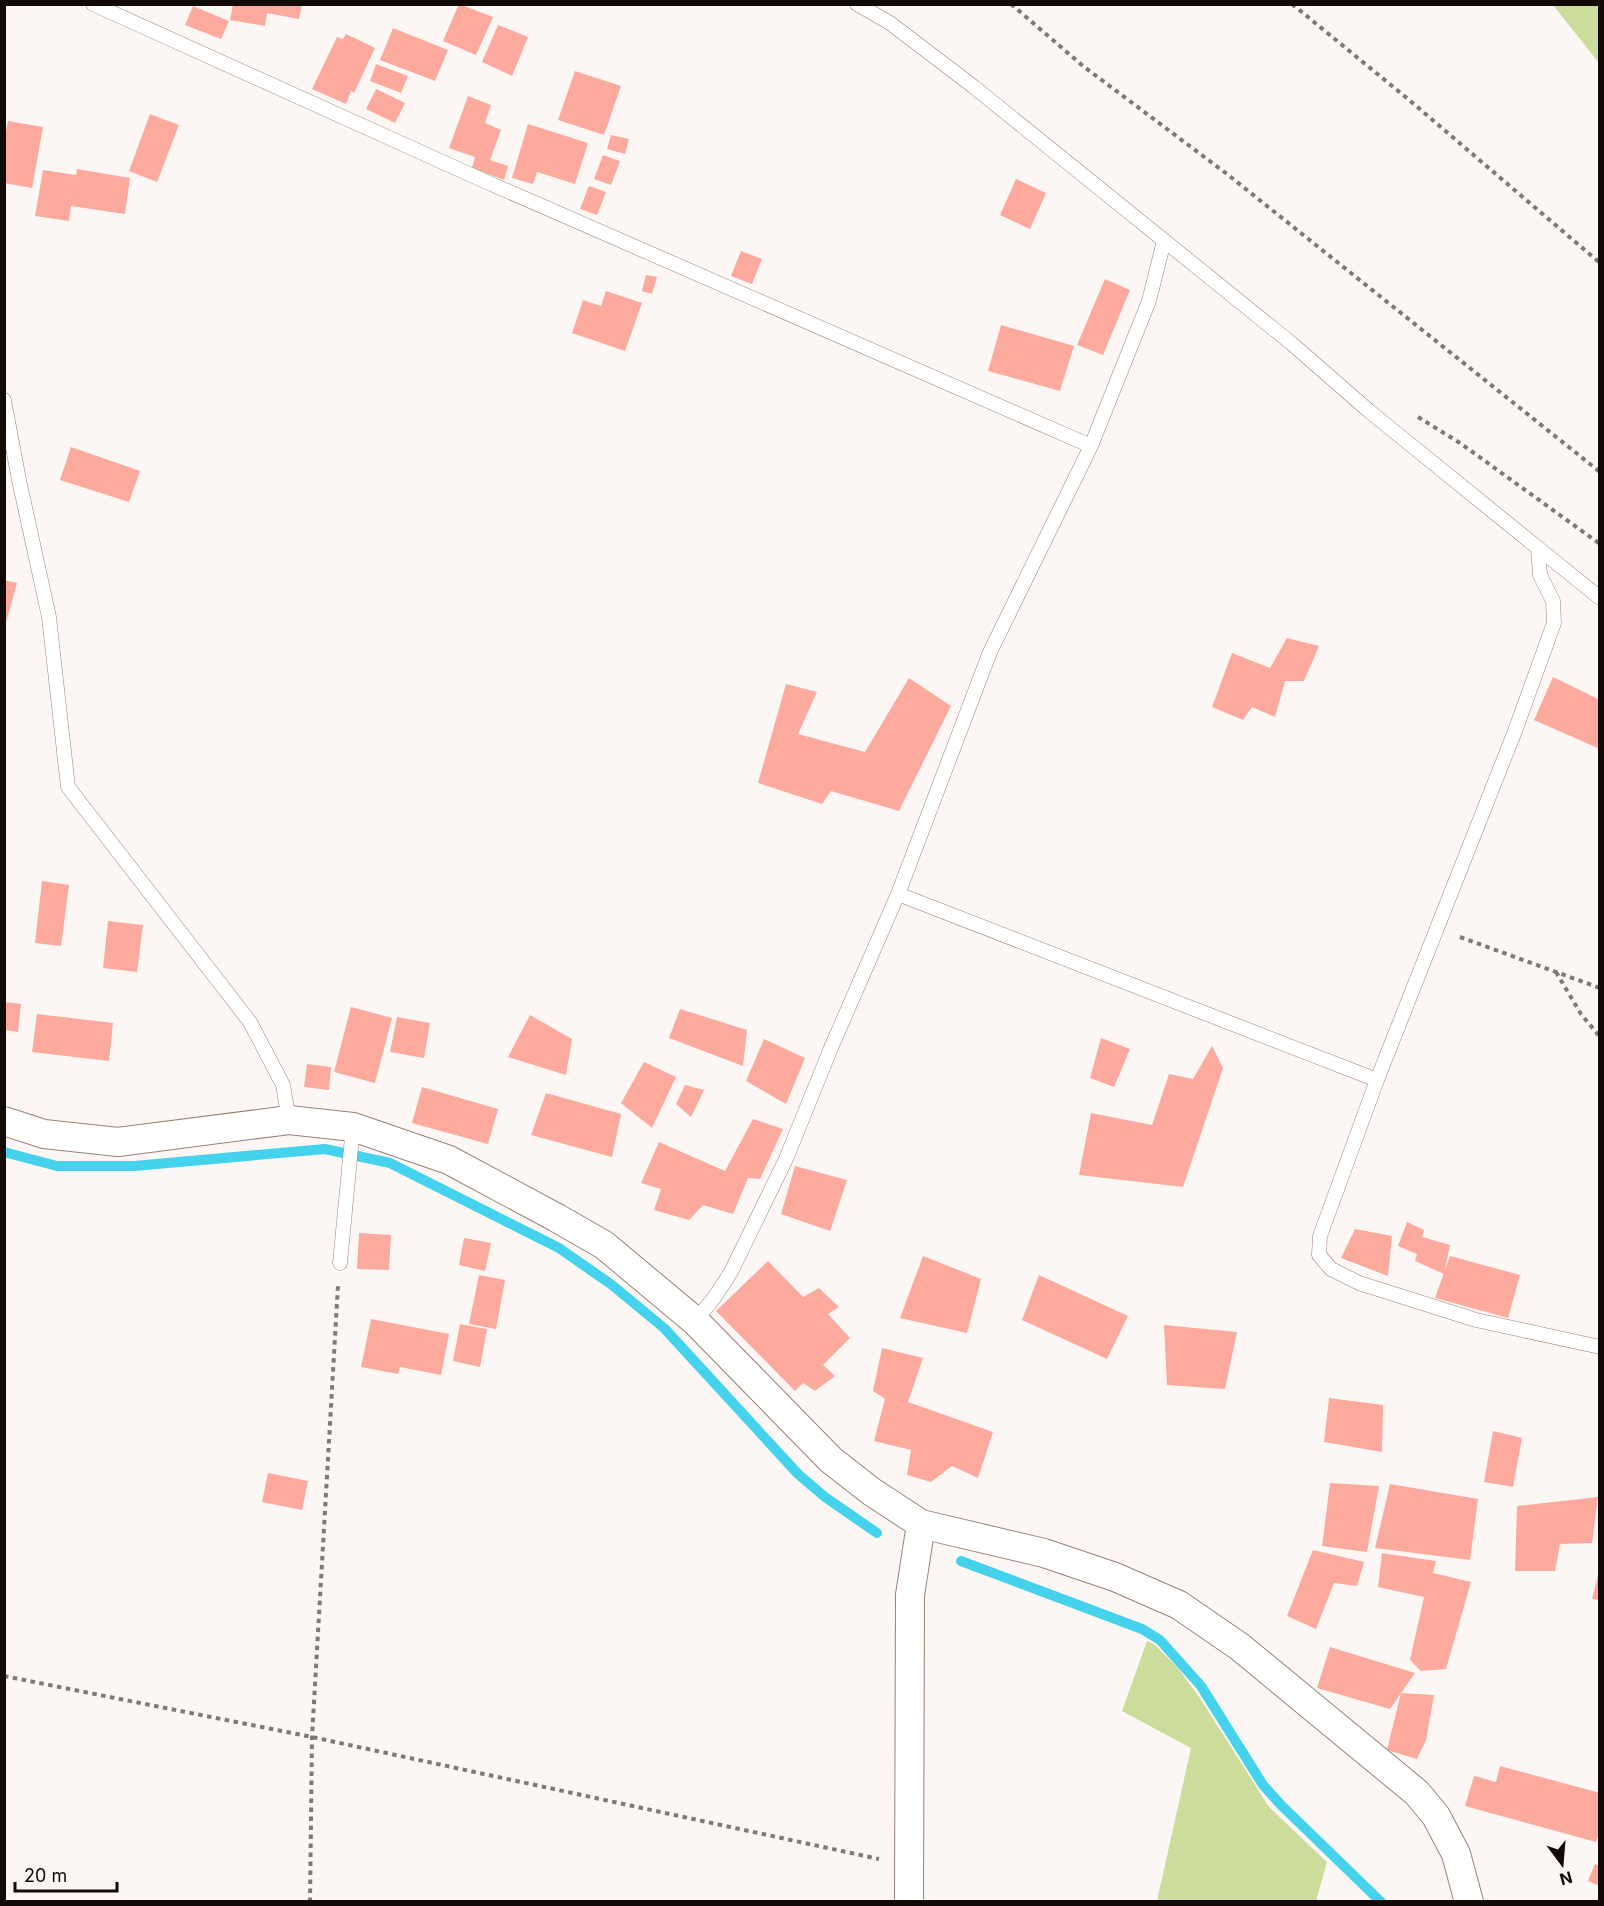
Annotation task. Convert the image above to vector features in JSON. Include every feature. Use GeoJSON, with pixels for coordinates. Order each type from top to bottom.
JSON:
{"type":"FeatureCollection","features":[{"type":"Feature","properties":{"kind":"street"},"geometry":{"type":"LineString","coordinates":[[4,1121],[44,1134],[118,1142],[289,1120],[449,1160],[604,1245],[695,1321],[831,1460],[872,1492],[921,1524],[1044,1553],[1115,1577],[1179,1605],[1240,1647],[1417,1793],[1436,1816],[1456,1854],[1469,1902]]}},
{"type":"Feature","properties":{"kind":"street"},"geometry":{"type":"LineString","coordinates":[[909,1902],[909,1595],[921,1524]]}},
{"type":"Feature","properties":{"kind":"lane"},"geometry":{"type":"LineString","coordinates":[[93,4],[480,179],[1091,446]]}},
{"type":"Feature","properties":{"kind":"lane"},"geometry":{"type":"LineString","coordinates":[[857,4],[890,23],[974,87],[1291,343],[1369,411],[1599,598]]}},
{"type":"Feature","properties":{"kind":"lane"},"geometry":{"type":"LineString","coordinates":[[695,1321],[731,1272],[786,1159],[898,894],[990,652],[1091,446],[1149,301],[1164,241]]}},
{"type":"Feature","properties":{"kind":"lane"},"geometry":{"type":"LineString","coordinates":[[4,400],[49,617],[68,787],[250,1022],[283,1085],[289,1120]]}},
{"type":"Feature","properties":{"kind":"lane"},"geometry":{"type":"LineString","coordinates":[[1538,548],[1540,575],[1553,601],[1554,623],[1515,731],[1377,1080],[1320,1236],[1318,1255],[1331,1269],[1359,1283],[1476,1320],[1599,1347]]}},
{"type":"Feature","properties":{"kind":"lane"},"geometry":{"type":"LineString","coordinates":[[898,894],[1377,1080]]}},
{"type":"Feature","properties":{"kind":"lane"},"geometry":{"type":"LineString","coordinates":[[340,1263],[352,1135]]}},
{"type":"Feature","properties":{"kind":"path"},"geometry":{"type":"LineString","coordinates":[[1011,4],[1083,66],[1227,174],[1599,472]]}},
{"type":"Feature","properties":{"kind":"path"},"geometry":{"type":"LineString","coordinates":[[1292,4],[1408,99],[1599,263]]}},
{"type":"Feature","properties":{"kind":"path"},"geometry":{"type":"LineString","coordinates":[[1369,411],[1406,410],[1460,443],[1599,544]]}},
{"type":"Feature","properties":{"kind":"path"},"geometry":{"type":"LineString","coordinates":[[1437,928],[1599,988]]}},
{"type":"Feature","properties":{"kind":"path"},"geometry":{"type":"LineString","coordinates":[[1556,972],[1581,1014],[1599,1037]]}},
{"type":"Feature","properties":{"kind":"path"},"geometry":{"type":"LineString","coordinates":[[310,1902],[312,1737],[340,1263]]}},
{"type":"Feature","properties":{"kind":"path"},"geometry":{"type":"LineString","coordinates":[[4,1676],[312,1737],[909,1866]]}},
{"type":"Feature","properties":{"kind":"green space"},"geometry":{"type":"Polygon","coordinates":[[[1553,5],[1599,5],[1599,63],[1553,5]]]}},
{"type":"Feature","properties":{"kind":"green space"},"geometry":{"type":"Polygon","coordinates":[[[1147,1641],[1154,1644],[1177,1667],[1200,1698],[1269,1807],[1327,1862],[1316,1901],[1157,1901],[1191,1748],[1122,1711],[1147,1641]]]}},
{"type":"Feature","properties":{"kind":"building"},"geometry":{"type":"Polygon","coordinates":[[[233,4],[302,4],[299,19],[267,13],[265,26],[230,20],[233,4]]]}},
{"type":"Feature","properties":{"kind":"building"},"geometry":{"type":"Polygon","coordinates":[[[459,4],[493,17],[476,55],[443,41],[459,4]]]}},
{"type":"Feature","properties":{"kind":"building"},"geometry":{"type":"Polygon","coordinates":[[[193,6],[229,21],[221,39],[185,25],[193,6]]]}},
{"type":"Feature","properties":{"kind":"building"},"geometry":{"type":"Polygon","coordinates":[[[498,25],[528,37],[512,76],[482,62],[498,25]]]}},
{"type":"Feature","properties":{"kind":"building"},"geometry":{"type":"Polygon","coordinates":[[[393,28],[448,50],[435,81],[380,60],[393,28]]]}},
{"type":"Feature","properties":{"kind":"building"},"geometry":{"type":"Polygon","coordinates":[[[346,34],[375,48],[354,93],[351,91],[346,104],[312,89],[337,37],[343,39],[346,34]]]}},
{"type":"Feature","properties":{"kind":"building"},"geometry":{"type":"Polygon","coordinates":[[[376,64],[408,76],[401,93],[370,81],[376,64]]]}},
{"type":"Feature","properties":{"kind":"building"},"geometry":{"type":"Polygon","coordinates":[[[575,71],[621,86],[604,135],[558,120],[575,71]]]}},
{"type":"Feature","properties":{"kind":"building"},"geometry":{"type":"Polygon","coordinates":[[[376,89],[405,103],[395,123],[366,109],[376,89]]]}},
{"type":"Feature","properties":{"kind":"building"},"geometry":{"type":"Polygon","coordinates":[[[468,96],[491,105],[485,123],[501,130],[490,160],[508,166],[504,180],[472,168],[475,157],[449,148],[468,96]]]}},
{"type":"Feature","properties":{"kind":"building"},"geometry":{"type":"Polygon","coordinates":[[[150,114],[179,125],[157,182],[129,171],[150,114]]]}},
{"type":"Feature","properties":{"kind":"building"},"geometry":{"type":"Polygon","coordinates":[[[8,121],[43,127],[32,188],[4,183],[4,141],[8,121]]]}},
{"type":"Feature","properties":{"kind":"building"},"geometry":{"type":"Polygon","coordinates":[[[528,124],[588,143],[575,184],[537,172],[533,184],[512,178],[528,124]]]}},
{"type":"Feature","properties":{"kind":"building"},"geometry":{"type":"Polygon","coordinates":[[[611,135],[629,139],[625,154],[607,149],[611,135]]]}},
{"type":"Feature","properties":{"kind":"building"},"geometry":{"type":"Polygon","coordinates":[[[603,155],[620,161],[611,185],[594,179],[603,155]]]}},
{"type":"Feature","properties":{"kind":"building"},"geometry":{"type":"Polygon","coordinates":[[[77,169],[130,178],[125,214],[71,206],[69,221],[35,216],[43,170],[76,175],[77,169]]]}},
{"type":"Feature","properties":{"kind":"building"},"geometry":{"type":"Polygon","coordinates":[[[1016,179],[1046,193],[1030,229],[1000,215],[1016,179]]]}},
{"type":"Feature","properties":{"kind":"building"},"geometry":{"type":"Polygon","coordinates":[[[589,186],[606,192],[597,215],[580,209],[589,186]]]}},
{"type":"Feature","properties":{"kind":"building"},"geometry":{"type":"Polygon","coordinates":[[[741,251],[762,259],[752,284],[731,276],[741,251]]]}},
{"type":"Feature","properties":{"kind":"building"},"geometry":{"type":"Polygon","coordinates":[[[646,275],[657,277],[652,294],[642,291],[646,275]]]}},
{"type":"Feature","properties":{"kind":"building"},"geometry":{"type":"Polygon","coordinates":[[[1105,279],[1130,290],[1103,355],[1077,345],[1105,279]]]}},
{"type":"Feature","properties":{"kind":"building"},"geometry":{"type":"Polygon","coordinates":[[[606,291],[642,303],[625,351],[572,333],[583,300],[601,306],[606,291]]]}},
{"type":"Feature","properties":{"kind":"building"},"geometry":{"type":"Polygon","coordinates":[[[1001,325],[1074,346],[1060,391],[988,371],[1001,325]]]}},
{"type":"Feature","properties":{"kind":"building"},"geometry":{"type":"Polygon","coordinates":[[[71,447],[140,471],[129,502],[60,480],[71,447]]]}},
{"type":"Feature","properties":{"kind":"building"},"geometry":{"type":"Polygon","coordinates":[[[4,580],[17,583],[5,626],[4,625],[4,580]]]}},
{"type":"Feature","properties":{"kind":"building"},"geometry":{"type":"Polygon","coordinates":[[[1287,638],[1319,646],[1304,681],[1285,681],[1275,717],[1252,707],[1243,720],[1212,707],[1232,653],[1270,668],[1287,638]]]}},
{"type":"Feature","properties":{"kind":"building"},"geometry":{"type":"Polygon","coordinates":[[[1553,677],[1600,700],[1600,749],[1534,720],[1553,677]]]}},
{"type":"Feature","properties":{"kind":"building"},"geometry":{"type":"Polygon","coordinates":[[[909,678],[951,706],[899,811],[831,791],[822,804],[758,783],[786,684],[817,692],[798,734],[865,752],[909,678]]]}},
{"type":"Feature","properties":{"kind":"building"},"geometry":{"type":"Polygon","coordinates":[[[42,881],[69,885],[61,946],[35,943],[42,881]]]}},
{"type":"Feature","properties":{"kind":"building"},"geometry":{"type":"Polygon","coordinates":[[[108,921],[143,925],[137,972],[103,968],[108,921]]]}},
{"type":"Feature","properties":{"kind":"building"},"geometry":{"type":"Polygon","coordinates":[[[4,1002],[21,1004],[18,1032],[4,1030],[4,1002]]]}},
{"type":"Feature","properties":{"kind":"building"},"geometry":{"type":"Polygon","coordinates":[[[351,1007],[392,1018],[375,1083],[334,1072],[351,1007]]]}},
{"type":"Feature","properties":{"kind":"building"},"geometry":{"type":"Polygon","coordinates":[[[680,1009],[747,1030],[743,1066],[669,1038],[680,1009]]]}},
{"type":"Feature","properties":{"kind":"building"},"geometry":{"type":"Polygon","coordinates":[[[37,1014],[113,1023],[109,1061],[32,1052],[37,1014]]]}},
{"type":"Feature","properties":{"kind":"building"},"geometry":{"type":"Polygon","coordinates":[[[530,1015],[572,1039],[566,1075],[508,1057],[530,1015]]]}},
{"type":"Feature","properties":{"kind":"building"},"geometry":{"type":"Polygon","coordinates":[[[397,1017],[430,1023],[424,1058],[390,1052],[397,1017]]]}},
{"type":"Feature","properties":{"kind":"building"},"geometry":{"type":"Polygon","coordinates":[[[1101,1038],[1130,1049],[1114,1087],[1090,1078],[1101,1038]]]}},
{"type":"Feature","properties":{"kind":"building"},"geometry":{"type":"Polygon","coordinates":[[[764,1039],[805,1058],[786,1104],[746,1081],[764,1039]]]}},
{"type":"Feature","properties":{"kind":"building"},"geometry":{"type":"Polygon","coordinates":[[[1212,1046],[1223,1068],[1183,1187],[1079,1175],[1091,1113],[1152,1125],[1169,1074],[1193,1079],[1212,1046]]]}},
{"type":"Feature","properties":{"kind":"building"},"geometry":{"type":"Polygon","coordinates":[[[644,1062],[676,1077],[652,1128],[621,1103],[644,1062]]]}},
{"type":"Feature","properties":{"kind":"building"},"geometry":{"type":"Polygon","coordinates":[[[307,1064],[331,1067],[329,1090],[304,1087],[307,1064]]]}},
{"type":"Feature","properties":{"kind":"building"},"geometry":{"type":"Polygon","coordinates":[[[685,1085],[704,1090],[691,1117],[676,1104],[685,1085]]]}},
{"type":"Feature","properties":{"kind":"building"},"geometry":{"type":"Polygon","coordinates":[[[422,1087],[498,1109],[488,1144],[412,1123],[422,1087]]]}},
{"type":"Feature","properties":{"kind":"building"},"geometry":{"type":"Polygon","coordinates":[[[546,1093],[621,1114],[612,1157],[531,1135],[546,1093]]]}},
{"type":"Feature","properties":{"kind":"building"},"geometry":{"type":"Polygon","coordinates":[[[753,1119],[783,1129],[760,1179],[748,1178],[733,1214],[703,1205],[689,1220],[654,1210],[661,1189],[641,1183],[659,1142],[725,1171],[753,1119]]]}},
{"type":"Feature","properties":{"kind":"building"},"geometry":{"type":"Polygon","coordinates":[[[795,1166],[847,1180],[830,1231],[781,1214],[795,1166]]]}},
{"type":"Feature","properties":{"kind":"building"},"geometry":{"type":"Polygon","coordinates":[[[1407,1222],[1424,1230],[1422,1237],[1450,1245],[1444,1274],[1415,1261],[1417,1254],[1398,1246],[1407,1222]]]}},
{"type":"Feature","properties":{"kind":"building"},"geometry":{"type":"Polygon","coordinates":[[[1355,1229],[1392,1236],[1388,1276],[1341,1258],[1355,1229]]]}},
{"type":"Feature","properties":{"kind":"building"},"geometry":{"type":"Polygon","coordinates":[[[359,1233],[391,1235],[389,1270],[357,1269],[359,1233]]]}},
{"type":"Feature","properties":{"kind":"building"},"geometry":{"type":"Polygon","coordinates":[[[464,1238],[491,1243],[485,1271],[459,1265],[464,1238]]]}},
{"type":"Feature","properties":{"kind":"building"},"geometry":{"type":"Polygon","coordinates":[[[923,1256],[981,1279],[967,1333],[900,1318],[923,1256]]]}},
{"type":"Feature","properties":{"kind":"building"},"geometry":{"type":"Polygon","coordinates":[[[1450,1256],[1520,1275],[1508,1318],[1435,1298],[1450,1256]]]}},
{"type":"Feature","properties":{"kind":"building"},"geometry":{"type":"Polygon","coordinates":[[[768,1261],[803,1297],[819,1288],[839,1307],[828,1314],[850,1338],[823,1365],[835,1376],[815,1391],[803,1383],[795,1391],[716,1311],[768,1261]]]}},
{"type":"Feature","properties":{"kind":"building"},"geometry":{"type":"Polygon","coordinates":[[[479,1275],[505,1280],[496,1329],[469,1324],[479,1275]]]}},
{"type":"Feature","properties":{"kind":"building"},"geometry":{"type":"Polygon","coordinates":[[[1039,1275],[1128,1316],[1107,1359],[1022,1320],[1039,1275]]]}},
{"type":"Feature","properties":{"kind":"building"},"geometry":{"type":"Polygon","coordinates":[[[371,1319],[449,1334],[441,1375],[400,1367],[398,1374],[361,1367],[371,1319]]]}},
{"type":"Feature","properties":{"kind":"building"},"geometry":{"type":"Polygon","coordinates":[[[460,1324],[487,1329],[480,1367],[453,1361],[460,1324]]]}},
{"type":"Feature","properties":{"kind":"building"},"geometry":{"type":"Polygon","coordinates":[[[1164,1325],[1237,1332],[1225,1389],[1167,1385],[1164,1325]]]}},
{"type":"Feature","properties":{"kind":"building"},"geometry":{"type":"Polygon","coordinates":[[[882,1348],[923,1358],[908,1402],[993,1432],[978,1478],[952,1466],[931,1482],[907,1475],[911,1450],[874,1441],[885,1399],[873,1391],[882,1348]]]}},
{"type":"Feature","properties":{"kind":"building"},"geometry":{"type":"Polygon","coordinates":[[[1329,1398],[1383,1405],[1382,1452],[1324,1442],[1329,1398]]]}},
{"type":"Feature","properties":{"kind":"building"},"geometry":{"type":"Polygon","coordinates":[[[1493,1431],[1522,1438],[1513,1487],[1484,1482],[1493,1431]]]}},
{"type":"Feature","properties":{"kind":"building"},"geometry":{"type":"Polygon","coordinates":[[[268,1473],[308,1481],[302,1510],[262,1502],[268,1473]]]}},
{"type":"Feature","properties":{"kind":"building"},"geometry":{"type":"Polygon","coordinates":[[[1330,1483],[1379,1486],[1367,1552],[1322,1546],[1330,1483]]]}},
{"type":"Feature","properties":{"kind":"building"},"geometry":{"type":"Polygon","coordinates":[[[1390,1484],[1478,1499],[1470,1560],[1375,1548],[1390,1484]]]}},
{"type":"Feature","properties":{"kind":"building"},"geometry":{"type":"Polygon","coordinates":[[[1598,1497],[1592,1543],[1560,1544],[1555,1571],[1515,1571],[1517,1506],[1598,1497]]]}},
{"type":"Feature","properties":{"kind":"building"},"geometry":{"type":"Polygon","coordinates":[[[1313,1550],[1364,1562],[1357,1586],[1334,1583],[1316,1629],[1287,1616],[1313,1550]]]}},
{"type":"Feature","properties":{"kind":"building"},"geometry":{"type":"Polygon","coordinates":[[[1382,1553],[1436,1561],[1433,1573],[1471,1582],[1446,1669],[1421,1671],[1410,1660],[1424,1597],[1378,1587],[1382,1553]]]}},
{"type":"Feature","properties":{"kind":"building"},"geometry":{"type":"Polygon","coordinates":[[[1600,1571],[1600,1600],[1592,1599],[1600,1571]]]}},
{"type":"Feature","properties":{"kind":"building"},"geometry":{"type":"Polygon","coordinates":[[[1330,1647],[1415,1673],[1390,1709],[1317,1688],[1330,1647]]]}},
{"type":"Feature","properties":{"kind":"building"},"geometry":{"type":"Polygon","coordinates":[[[1401,1693],[1434,1695],[1426,1740],[1417,1759],[1387,1750],[1401,1693]]]}},
{"type":"Feature","properties":{"kind":"building"},"geometry":{"type":"Polygon","coordinates":[[[1500,1766],[1600,1793],[1600,1830],[1596,1842],[1465,1806],[1474,1776],[1496,1782],[1500,1766]]]}},
{"type":"Feature","properties":{"kind":"building"},"geometry":{"type":"Polygon","coordinates":[[[1595,1864],[1600,1866],[1600,1886],[1588,1881],[1595,1864]]]}},
{"type":"Feature","properties":{"kind":"waterway"},"geometry":{"type":"LineString","coordinates":[[4,1152],[57,1166],[134,1166],[325,1149],[390,1163],[559,1248],[612,1285],[664,1328],[798,1474],[825,1497],[877,1533]]}},
{"type":"Feature","properties":{"kind":"waterway"},"geometry":{"type":"LineString","coordinates":[[961,1561],[1142,1629],[1160,1640],[1201,1686],[1263,1785],[1381,1902]]}}]}
